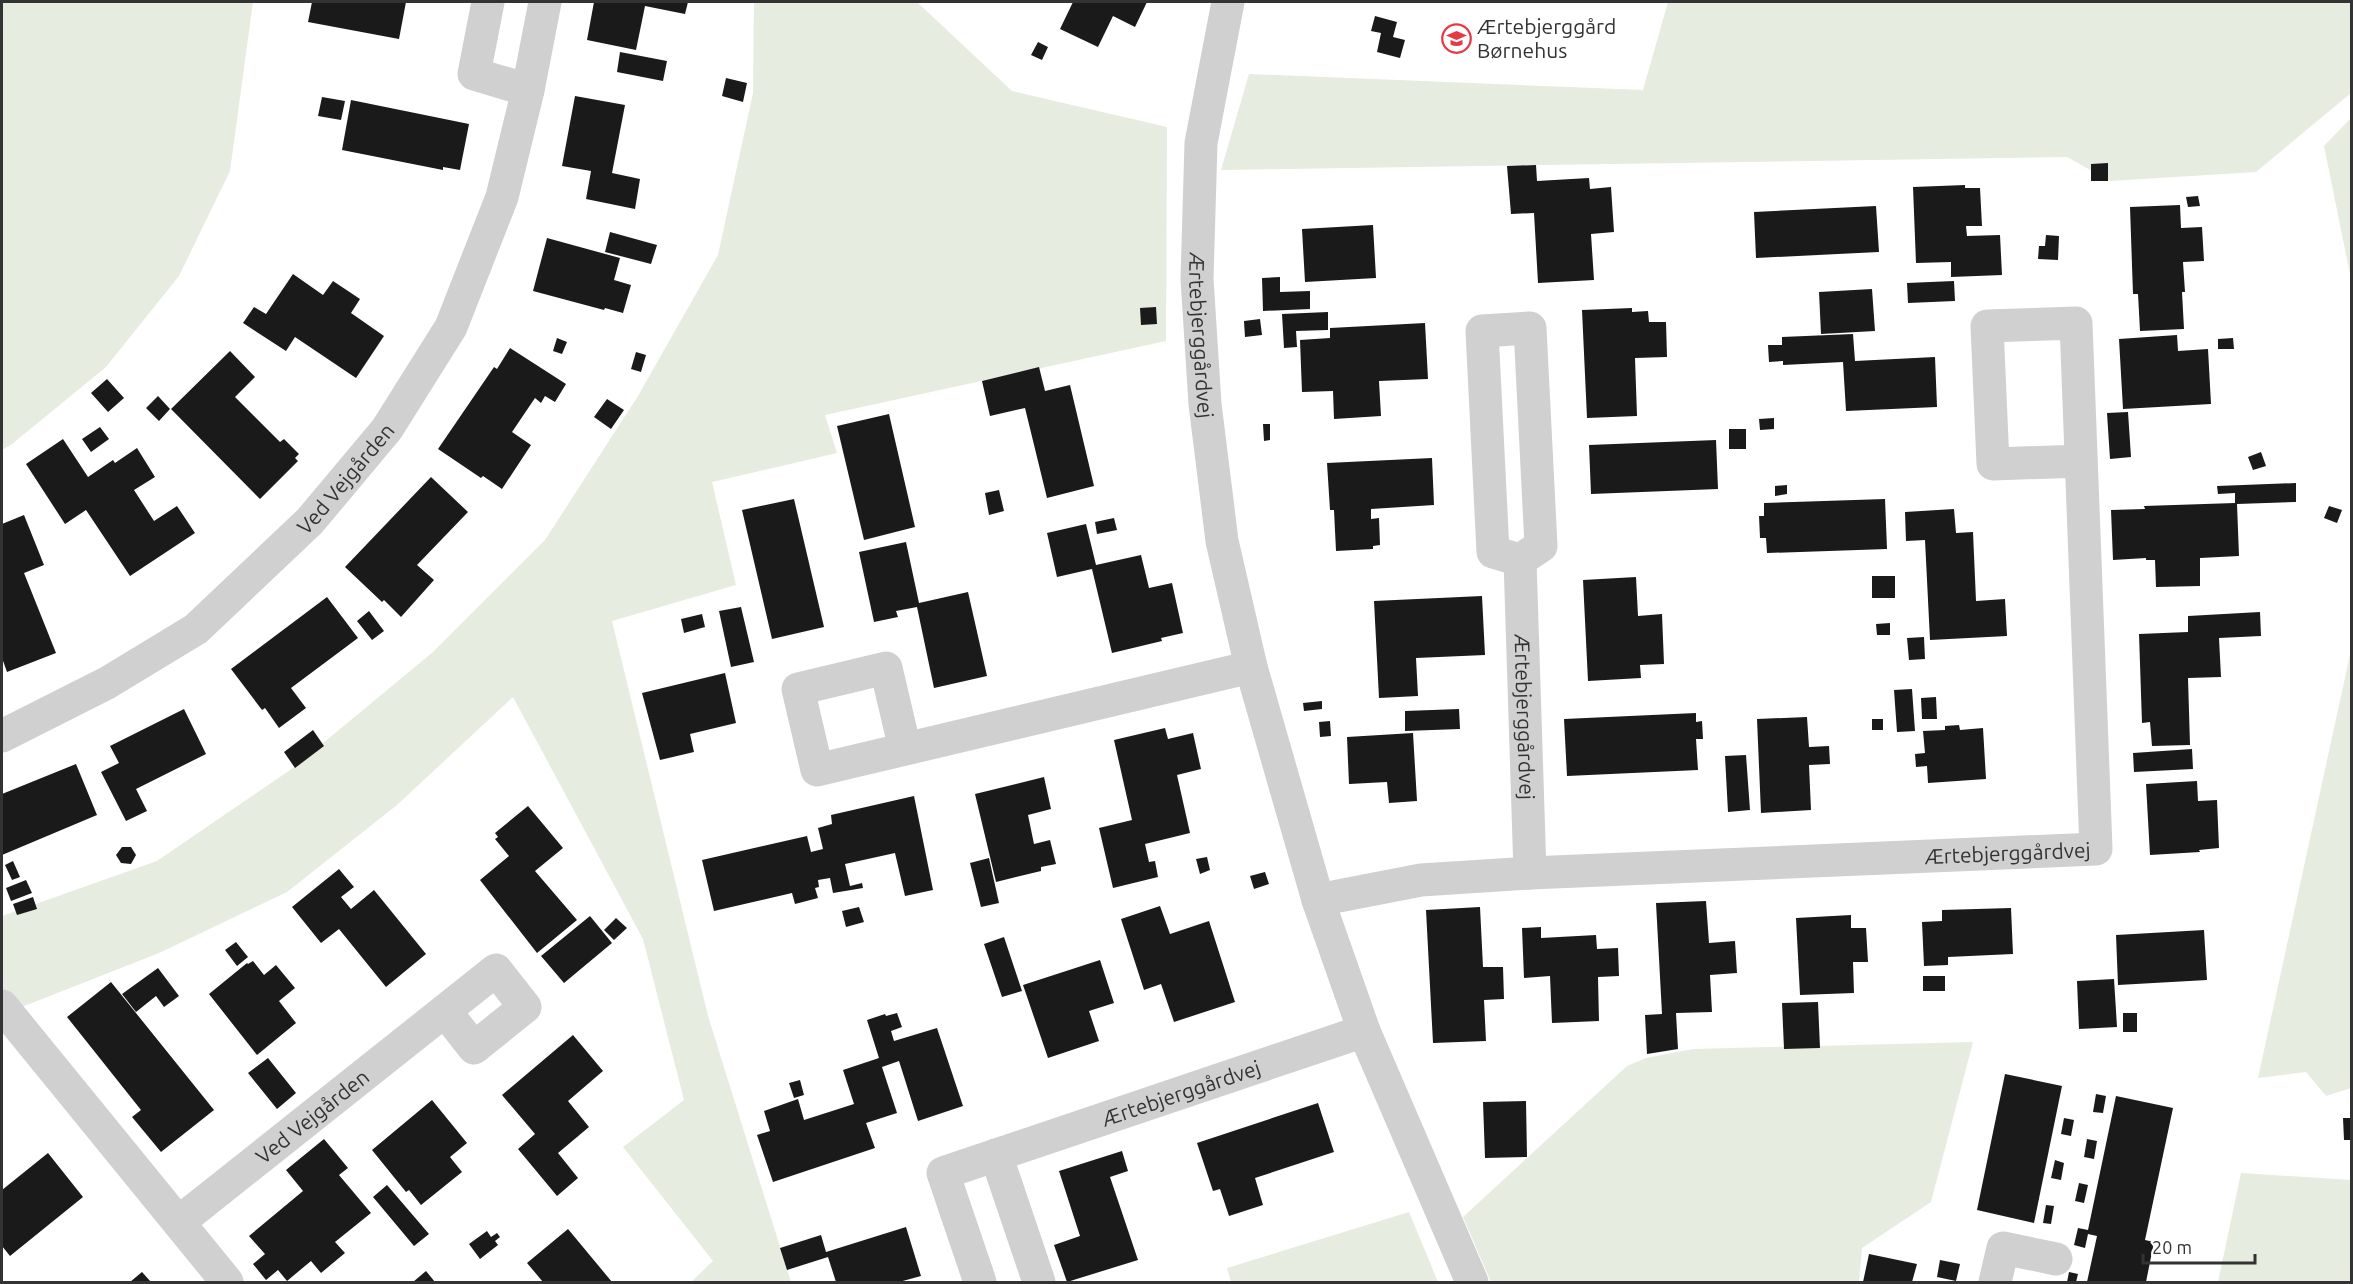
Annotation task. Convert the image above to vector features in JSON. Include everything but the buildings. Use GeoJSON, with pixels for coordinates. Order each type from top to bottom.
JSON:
{"type":"FeatureCollection","features":[{"type":"Feature","properties":{"kind":"street"},"geometry":{"type":"LineString","coordinates":[[488,2],[474,74],[528,90]]}},
{"type":"Feature","properties":{"kind":"street","name":"Ved Vejgården"},"geometry":{"type":"LineString","coordinates":[[2,736],[107,682],[196,629],[310,521],[387,429],[451,327],[502,197],[528,90],[545,2]]}},
{"type":"Feature","properties":{"kind":"street","name":"Ærtebjerggårdvej"},"geometry":{"type":"LineString","coordinates":[[1228,2],[1201,143],[1197,279],[1205,404],[1222,541],[1251,667],[1318,900],[1364,1031],[1472,1282]]}},
{"type":"Feature","properties":{"kind":"street","name":"Ærtebjerggårdvej"},"geometry":{"type":"LineString","coordinates":[[1318,900],[1421,880],[1530,873],[2096,849],[2076,323],[1987,326],[1993,464],[2081,461]]}},
{"type":"Feature","properties":{"kind":"street"},"geometry":{"type":"LineString","coordinates":[[1530,328],[1541,546],[1520,560],[1494,552],[1482,331],[1530,328]]}},
{"type":"Feature","properties":{"kind":"street","name":"Ærtebjerggårdvej"},"geometry":{"type":"LineString","coordinates":[[1520,560],[1530,873]]}},
{"type":"Feature","properties":{"kind":"street"},"geometry":{"type":"LineString","coordinates":[[905,749],[1251,667]]}},
{"type":"Feature","properties":{"kind":"street"},"geometry":{"type":"LineString","coordinates":[[2,1006],[227,1282]]}},
{"type":"Feature","properties":{"kind":"street","name":"Ved Vejgården"},"geometry":{"type":"LineString","coordinates":[[179,1222],[445,1011]]}},
{"type":"Feature","properties":{"kind":"street","name":"Ærtebjerggårdvej"},"geometry":{"type":"LineString","coordinates":[[980,1282],[943,1173],[1364,1031]]}},
{"type":"Feature","properties":{"kind":"street"},"geometry":{"type":"LineString","coordinates":[[996,1155],[1039,1282]]}},
{"type":"Feature","properties":{"kind":"street"},"geometry":{"type":"LineString","coordinates":[[1995,1282],[2002,1248],[2056,1259]]}},
{"type":"Feature","properties":{"kind":"shaded area"},"geometry":{"type":"Polygon","coordinates":[[[2,2],[253,2],[230,171],[179,276],[106,367],[2,450],[2,2]]]}},
{"type":"Feature","properties":{"kind":"shaded area"},"geometry":{"type":"Polygon","coordinates":[[[754,2],[917,2],[1012,91],[1167,127],[1166,341],[825,415],[837,453],[712,482],[736,585],[612,621],[708,1016],[791,1282],[691,1282],[713,1261],[623,1147],[684,1100],[643,939],[513,697],[397,805],[287,892],[159,953],[9,1012],[2,1001],[2,916],[157,861],[293,768],[433,652],[545,540],[638,396],[718,255],[753,93],[754,2]]]}},
{"type":"Feature","properties":{"kind":"shaded area"},"geometry":{"type":"Polygon","coordinates":[[[1668,2],[2351,2],[2351,93],[2256,172],[2110,181],[2067,157],[1221,170],[1249,74],[1643,90],[1668,2]]]}},
{"type":"Feature","properties":{"kind":"shaded area"},"geometry":{"type":"Polygon","coordinates":[[[2351,118],[2351,279],[2324,146],[2351,118]]]}},
{"type":"Feature","properties":{"kind":"shaded area"},"geometry":{"type":"Polygon","coordinates":[[[2351,650],[2351,1088],[2326,1096],[2306,1072],[2258,1078],[2351,650]]]}},
{"type":"Feature","properties":{"kind":"shaded area"},"geometry":{"type":"Polygon","coordinates":[[[1973,1042],[1931,1202],[1862,1248],[1859,1282],[1491,1282],[1463,1217],[1627,1066],[1646,1058],[1693,1049],[1973,1042]]]}},
{"type":"Feature","properties":{"kind":"shaded area"},"geometry":{"type":"Polygon","coordinates":[[[2241,1173],[2351,1180],[2351,1282],[2218,1282],[2241,1173]]]}},
{"type":"Feature","properties":{"kind":"shaded area"},"geometry":{"type":"Polygon","coordinates":[[[1409,1212],[1438,1282],[1231,1282],[1227,1268],[1409,1212]]]}},
{"type":"Feature","properties":{"kind":"place","name":"Ærtebjerggård Børnehus"},"geometry":{"type":"Point","coordinates":[1456,38]}}]}
